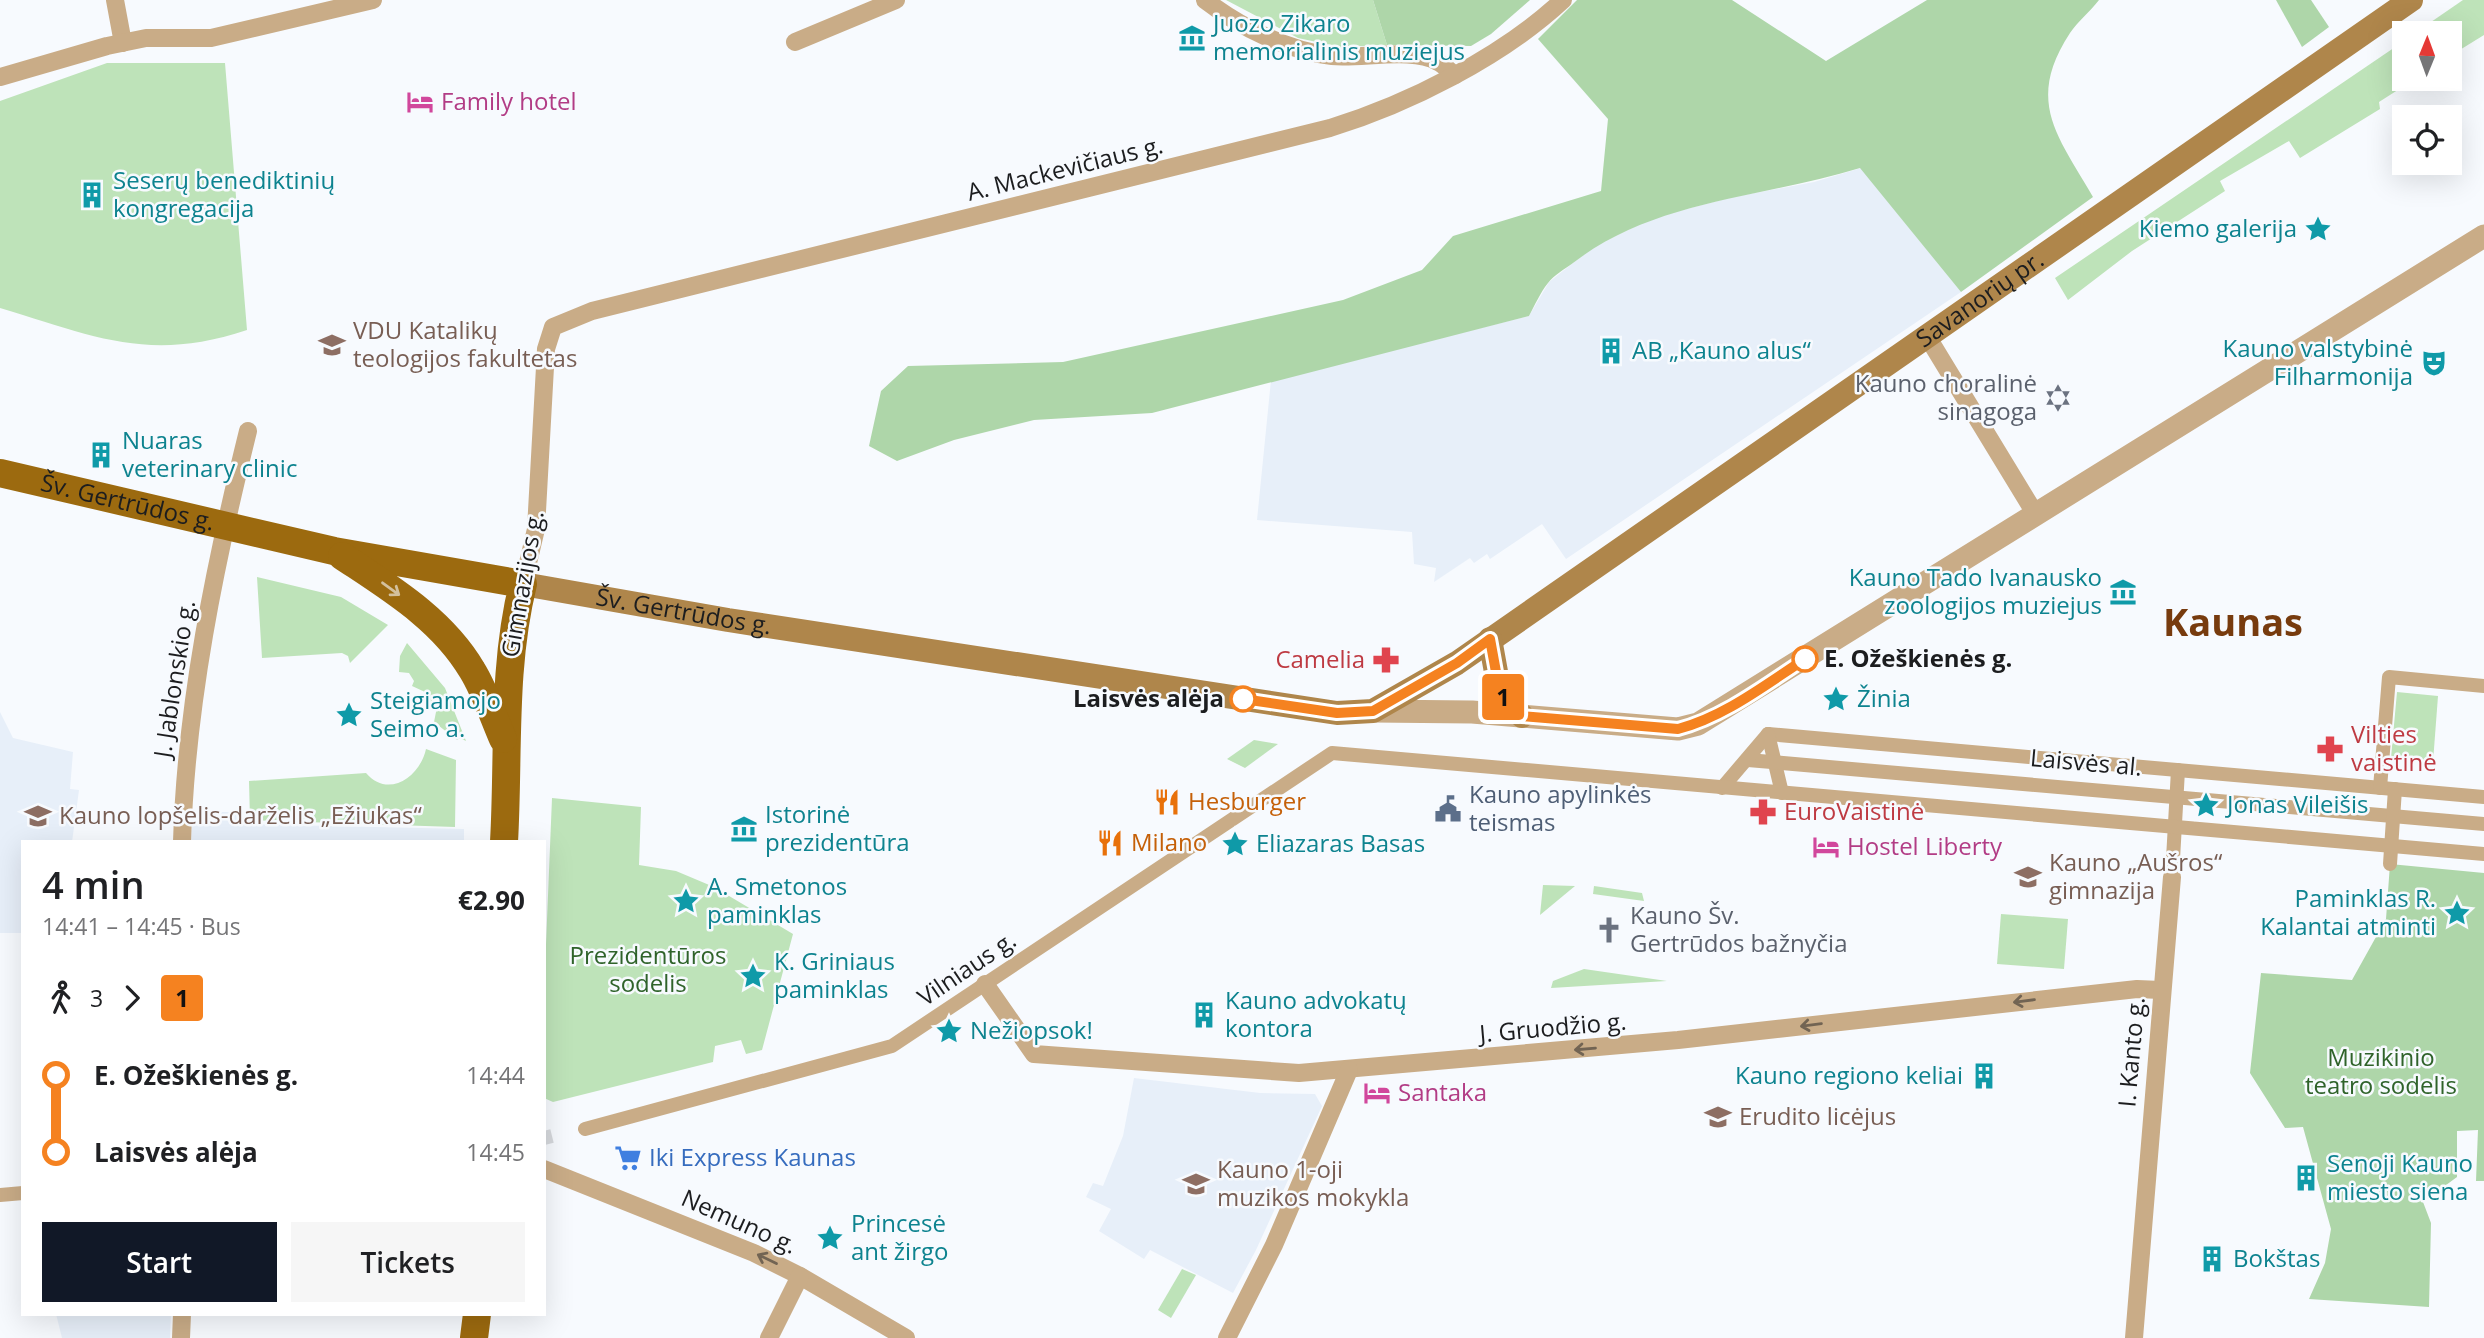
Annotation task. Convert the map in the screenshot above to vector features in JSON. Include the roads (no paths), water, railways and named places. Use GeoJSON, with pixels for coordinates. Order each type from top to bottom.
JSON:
{"type":"FeatureCollection","features":[{"type":"Feature","properties":{"kind":"main road","name":"Savanorių pr."},"geometry":{"type":"LineString","coordinates":[[1373,711],[1457,663],[2411,0]]}},
{"type":"Feature","properties":{"kind":"main road","name":"Šv. Gertrūdos g."},"geometry":{"type":"LineString","coordinates":[[0,473],[334,551],[728,620],[1337,713],[1373,711]]}},
{"type":"Feature","properties":{"kind":"main road"},"geometry":{"type":"LineString","coordinates":[[334,551],[430,618],[458,649],[473,671],[507,749]]}},
{"type":"Feature","properties":{"kind":"main road","name":"Gimnazijos g."},"geometry":{"type":"LineString","coordinates":[[504,840],[510,642],[523,584]]}},
{"type":"Feature","properties":{"kind":"main road"},"geometry":{"type":"LineString","coordinates":[[1490,639],[1500,694],[1522,716]]}},
{"type":"Feature","properties":{"kind":"main road"},"geometry":{"type":"LineString","coordinates":[[474,1338],[477,1316]]}},
{"type":"Feature","properties":{"kind":"street"},"geometry":{"type":"LineString","coordinates":[[115,0],[123,43]]}},
{"type":"Feature","properties":{"kind":"street"},"geometry":{"type":"LineString","coordinates":[[0,77],[146,38],[211,38],[373,0]]}},
{"type":"Feature","properties":{"kind":"street"},"geometry":{"type":"LineString","coordinates":[[795,42],[896,0]]}},
{"type":"Feature","properties":{"kind":"street"},"geometry":{"type":"LineString","coordinates":[[1205,0],[1257,32],[1296,47],[1331,56],[1417,55],[1436,60],[1455,75]]}},
{"type":"Feature","properties":{"kind":"street","name":"A. Mackevičiaus g."},"geometry":{"type":"LineString","coordinates":[[553,327],[592,311],[1330,128],[1378,113],[1455,75],[1511,40],[1563,0]]}},
{"type":"Feature","properties":{"kind":"street"},"geometry":{"type":"LineString","coordinates":[[1373,711],[1522,716],[1678,729],[1698,723],[1723,711],[2484,236]]}},
{"type":"Feature","properties":{"kind":"street","name":"Gimnazijos g."},"geometry":{"type":"LineString","coordinates":[[523,584],[536,528],[546,349],[553,327]]}},
{"type":"Feature","properties":{"kind":"street"},"geometry":{"type":"LineString","coordinates":[[1927,336],[2036,515]]}},
{"type":"Feature","properties":{"kind":"street","name":"J. Jablonskio g."},"geometry":{"type":"LineString","coordinates":[[182,840],[186,758],[225,526],[248,431]]}},
{"type":"Feature","properties":{"kind":"street"},"geometry":{"type":"LineString","coordinates":[[2390,864],[2393,817],[2387,788],[2389,677],[2484,686]]}},
{"type":"Feature","properties":{"kind":"street"},"geometry":{"type":"LineString","coordinates":[[1722,788],[1768,734]]}},
{"type":"Feature","properties":{"kind":"street"},"geometry":{"type":"LineString","coordinates":[[1768,734],[1782,793]]}},
{"type":"Feature","properties":{"kind":"street","name":"Laisvės al."},"geometry":{"type":"LineString","coordinates":[[1768,734],[2484,797]]}},
{"type":"Feature","properties":{"kind":"street","name":"Vilniaus g."},"geometry":{"type":"LineString","coordinates":[[585,1129],[892,1046],[1332,753],[1722,788]]}},
{"type":"Feature","properties":{"kind":"street","name":"Laisvės al."},"geometry":{"type":"LineString","coordinates":[[1748,760],[2484,824]]}},
{"type":"Feature","properties":{"kind":"street","name":"I. Kanto g."},"geometry":{"type":"LineString","coordinates":[[2134,1338],[2172,877],[2178,770]]}},
{"type":"Feature","properties":{"kind":"street"},"geometry":{"type":"LineString","coordinates":[[1722,788],[2484,854]]}},
{"type":"Feature","properties":{"kind":"street","name":"J. Gruodžio g."},"geometry":{"type":"LineString","coordinates":[[985,984],[1034,1054],[1227,1070],[1299,1073],[1678,1040],[2126,990],[2161,990]]}},
{"type":"Feature","properties":{"kind":"street"},"geometry":{"type":"LineString","coordinates":[[1227,1338],[1274,1245],[1349,1070]]}},
{"type":"Feature","properties":{"kind":"street","name":"Nemuno g."},"geometry":{"type":"LineString","coordinates":[[546,1170],[676,1220],[800,1276],[906,1338]]}},
{"type":"Feature","properties":{"kind":"street"},"geometry":{"type":"LineString","coordinates":[[0,1195],[21,1193]]}},
{"type":"Feature","properties":{"kind":"street"},"geometry":{"type":"LineString","coordinates":[[769,1338],[800,1276]]}},
{"type":"Feature","properties":{"kind":"street"},"geometry":{"type":"LineString","coordinates":[[181,1338],[182,1316]]}},
{"type":"Feature","properties":{"kind":"tunnel"},"geometry":{"type":"LineString","coordinates":[[546,1138],[552,1136]]}},
{"type":"Feature","properties":{"kind":"place","name":"Juozo Zikaro memorialinis muziejus"},"geometry":{"type":"Point","coordinates":[1192,38]}},
{"type":"Feature","properties":{"kind":"place","name":"Family hotel"},"geometry":{"type":"Point","coordinates":[420,102]}},
{"type":"Feature","properties":{"kind":"place","name":"Seserų benediktinių kongregacija"},"geometry":{"type":"Point","coordinates":[92,195]}},
{"type":"Feature","properties":{"kind":"place","name":"Kiemo galerija"},"geometry":{"type":"Point","coordinates":[2318,229]}},
{"type":"Feature","properties":{"kind":"place","name":"VDU Katalikų teologijos fakultetas"},"geometry":{"type":"Point","coordinates":[332,345]}},
{"type":"Feature","properties":{"kind":"place","name":"AB „Kauno alus“"},"geometry":{"type":"Point","coordinates":[1611,351]}},
{"type":"Feature","properties":{"kind":"place","name":"Kauno valstybinė Filharmonija"},"geometry":{"type":"Point","coordinates":[2434,363]}},
{"type":"Feature","properties":{"kind":"place","name":"Kauno choralinė sinagoga"},"geometry":{"type":"Point","coordinates":[2058,398]}},
{"type":"Feature","properties":{"kind":"place","name":"Nuaras veterinary clinic"},"geometry":{"type":"Point","coordinates":[101,455]}},
{"type":"Feature","properties":{"kind":"place","name":"Kauno Tado Ivanausko zoologijos muziejus"},"geometry":{"type":"Point","coordinates":[2123,592]}},
{"type":"Feature","properties":{"kind":"place","name":"E. Ožeškienės g."},"geometry":{"type":"Point","coordinates":[1805,659]}},
{"type":"Feature","properties":{"kind":"place","name":"Camelia"},"geometry":{"type":"Point","coordinates":[1386,660]}},
{"type":"Feature","properties":{"kind":"place","name":"Laisvės alėja"},"geometry":{"type":"Point","coordinates":[1243,699]}},
{"type":"Feature","properties":{"kind":"place","name":"Žinia"},"geometry":{"type":"Point","coordinates":[1836,699]}},
{"type":"Feature","properties":{"kind":"place","name":"Steigiamojo Seimo a."},"geometry":{"type":"Point","coordinates":[349,715]}},
{"type":"Feature","properties":{"kind":"place","name":"Vilties vaistinė"},"geometry":{"type":"Point","coordinates":[2330,749]}},
{"type":"Feature","properties":{"kind":"place","name":"Hesburger"},"geometry":{"type":"Point","coordinates":[1167,802]}},
{"type":"Feature","properties":{"kind":"place","name":"Jonas Vileišis"},"geometry":{"type":"Point","coordinates":[2206,805]}},
{"type":"Feature","properties":{"kind":"place","name":"Kauno apylinkės teismas"},"geometry":{"type":"Point","coordinates":[1448,809]}},
{"type":"Feature","properties":{"kind":"place","name":"EuroVaistinė"},"geometry":{"type":"Point","coordinates":[1763,812]}},
{"type":"Feature","properties":{"kind":"place","name":"Kauno lopšelis-darželis „Ežiukas“"},"geometry":{"type":"Point","coordinates":[38,816]}},
{"type":"Feature","properties":{"kind":"place","name":"Istorinė prezidentūra"},"geometry":{"type":"Point","coordinates":[744,829]}},
{"type":"Feature","properties":{"kind":"place","name":"Milano"},"geometry":{"type":"Point","coordinates":[1110,843]}},
{"type":"Feature","properties":{"kind":"place","name":"Eliazaras Basas"},"geometry":{"type":"Point","coordinates":[1235,844]}},
{"type":"Feature","properties":{"kind":"place","name":"Hostel Liberty"},"geometry":{"type":"Point","coordinates":[1826,847]}},
{"type":"Feature","properties":{"kind":"place","name":"Kauno „Aušros“ gimnazija"},"geometry":{"type":"Point","coordinates":[2028,877]}},
{"type":"Feature","properties":{"kind":"place","name":"A. Smetonos paminklas"},"geometry":{"type":"Point","coordinates":[686,901]}},
{"type":"Feature","properties":{"kind":"place","name":"Paminklas R. Kalantai atminti"},"geometry":{"type":"Point","coordinates":[2457,913]}},
{"type":"Feature","properties":{"kind":"place","name":"Kauno Šv. Gertrūdos bažnyčia"},"geometry":{"type":"Point","coordinates":[1609,930]}},
{"type":"Feature","properties":{"kind":"place","name":"K. Griniaus paminklas"},"geometry":{"type":"Point","coordinates":[753,976]}},
{"type":"Feature","properties":{"kind":"place","name":"Kauno advokatų kontora"},"geometry":{"type":"Point","coordinates":[1204,1015]}},
{"type":"Feature","properties":{"kind":"place","name":"Nežiopsok!"},"geometry":{"type":"Point","coordinates":[949,1031]}},
{"type":"Feature","properties":{"kind":"place","name":"Kauno regiono keliai"},"geometry":{"type":"Point","coordinates":[1984,1076]}},
{"type":"Feature","properties":{"kind":"place","name":"Santaka"},"geometry":{"type":"Point","coordinates":[1377,1093]}},
{"type":"Feature","properties":{"kind":"place","name":"Erudito licėjus"},"geometry":{"type":"Point","coordinates":[1718,1117]}},
{"type":"Feature","properties":{"kind":"place","name":"Iki Express Kaunas"},"geometry":{"type":"Point","coordinates":[628,1158]}},
{"type":"Feature","properties":{"kind":"place","name":"Senoji Kauno miesto siena"},"geometry":{"type":"Point","coordinates":[2306,1178]}},
{"type":"Feature","properties":{"kind":"place","name":"Kauno 1-oji muzikos mokykla"},"geometry":{"type":"Point","coordinates":[1196,1184]}},
{"type":"Feature","properties":{"kind":"place","name":"Princesė ant žirgo"},"geometry":{"type":"Point","coordinates":[830,1238]}},
{"type":"Feature","properties":{"kind":"place","name":"Bokštas"},"geometry":{"type":"Point","coordinates":[2212,1259]}},
{"type":"Feature","properties":{"kind":"district","name":"Kaunas"},"geometry":{"type":"Point","coordinates":[2233,623]}},
{"type":"Feature","properties":{"kind":"park label","name":"Prezidentūros sodelis"},"geometry":{"type":"Point","coordinates":[648,970]}},
{"type":"Feature","properties":{"kind":"park label","name":"Muzikinio teatro sodelis"},"geometry":{"type":"Point","coordinates":[2381,1072]}}]}
